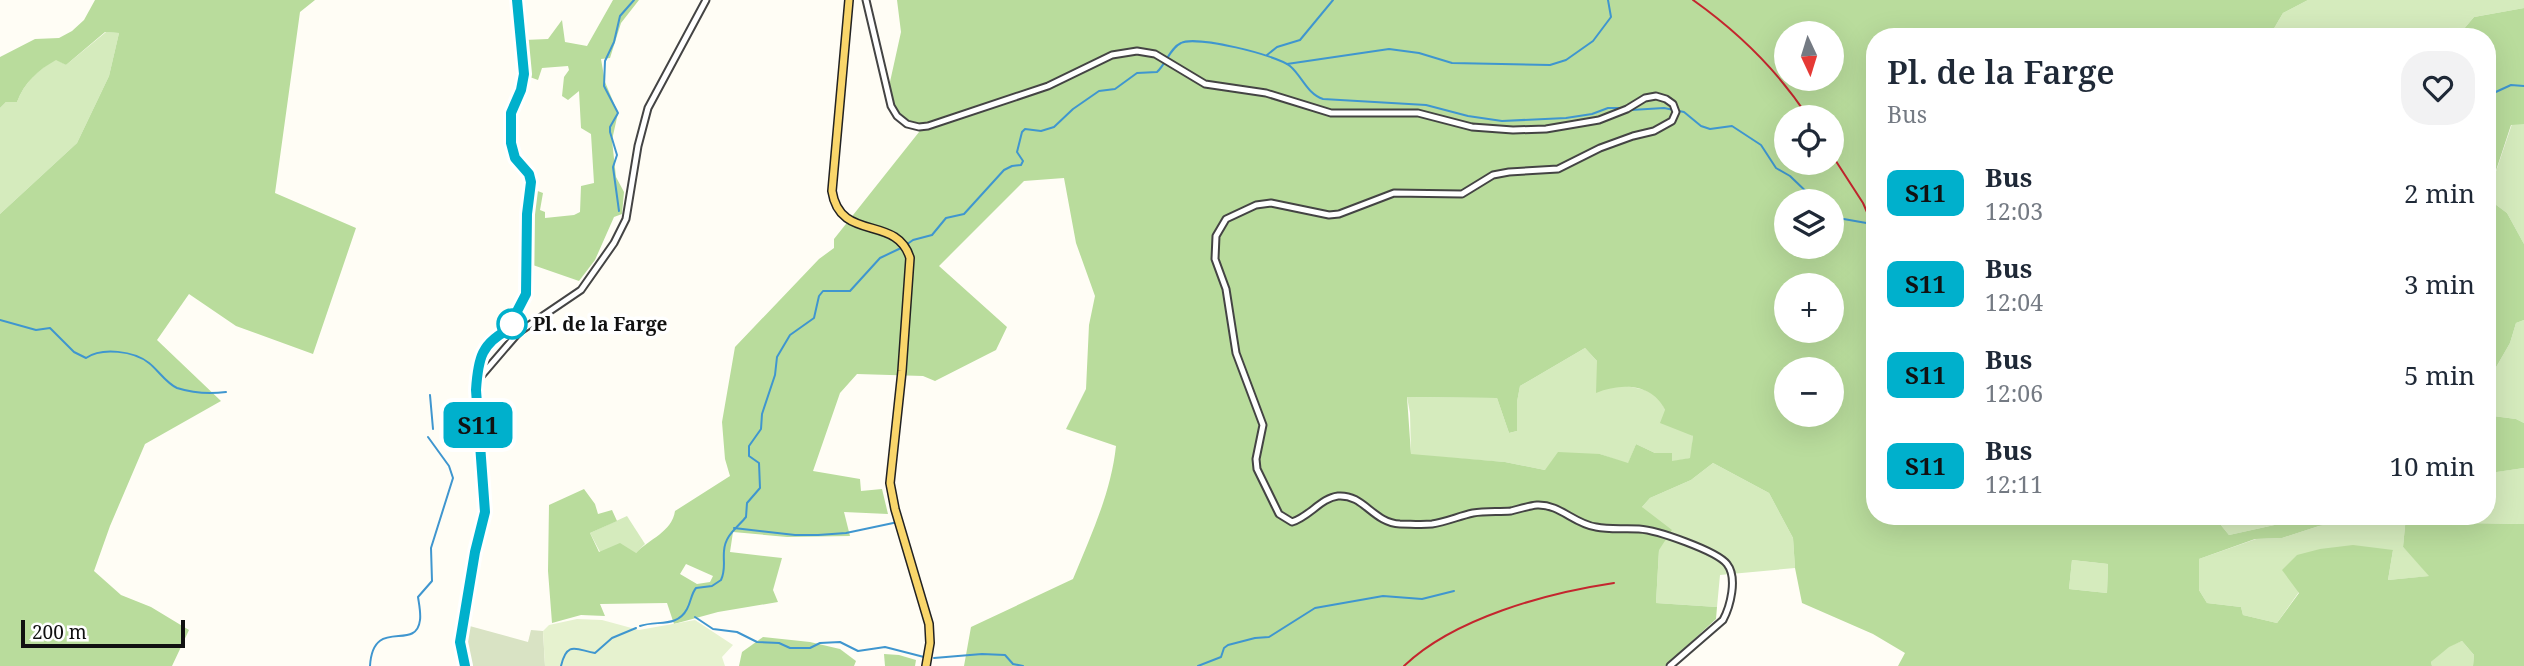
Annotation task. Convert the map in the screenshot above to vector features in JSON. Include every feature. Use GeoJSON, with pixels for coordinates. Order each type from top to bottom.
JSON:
{"type":"FeatureCollection","features":[{"type":"Feature","properties":{"kind":"main road"},"geometry":{"type":"LineString","coordinates":[[849,0],[832,191],[837,207],[845,217],[859,225],[896,236],[910,258],[890,483],[895,509],[929,624],[930,643],[926,666]]}},
{"type":"Feature","properties":{"kind":"street"},"geometry":{"type":"LineString","coordinates":[[512,328],[512,321],[526,294],[527,214],[531,182],[529,174],[515,158],[511,143],[511,113],[521,90],[524,74],[517,0]]}},
{"type":"Feature","properties":{"kind":"street"},"geometry":{"type":"LineString","coordinates":[[478,375],[482,375],[519,332],[581,290],[621,231],[629,207],[638,146],[648,108],[706,0]]}},
{"type":"Feature","properties":{"kind":"street"},"geometry":{"type":"LineString","coordinates":[[866,0],[891,106],[900,120],[914,127],[941,123],[1048,86],[1119,52],[1148,52],[1205,84],[1273,95],[1331,113],[1418,113],[1472,127],[1546,129],[1600,120],[1646,98],[1657,96],[1666,99],[1676,112],[1672,121],[1663,127],[1617,141],[1558,169],[1493,175],[1462,194],[1394,193],[1339,214],[1329,215],[1284,204],[1256,205],[1226,219],[1216,236],[1215,248],[1218,269],[1226,289],[1236,353],[1263,425],[1256,459],[1257,469],[1279,514],[1292,522],[1301,519],[1329,498],[1339,496],[1360,502],[1378,518],[1395,524],[1432,524],[1474,513],[1536,505],[1559,509],[1581,523],[1596,527],[1639,529],[1669,535],[1722,559],[1731,571],[1732,584],[1728,610],[1723,620],[1670,666]]}},
{"type":"Feature","properties":{"kind":"street"},"geometry":{"type":"LineString","coordinates":[[479,440],[476,390],[483,349],[493,339],[512,328],[517,328],[519,332]]}},
{"type":"Feature","properties":{"kind":"street"},"geometry":{"type":"LineString","coordinates":[[465,666],[460,642],[485,505]]}},
{"type":"Feature","properties":{"kind":"green space"},"geometry":{"type":"Polygon","coordinates":[[[95,0],[315,0],[300,12],[275,193],[356,228],[313,354],[236,326],[189,294],[157,340],[221,401],[145,444],[94,571],[121,595],[151,607],[189,630],[172,666],[0,666],[0,214],[77,143],[109,76],[119,33],[105,32],[66,65],[56,60],[49,64],[28,83],[17,102],[6,102],[0,108],[0,57],[35,39],[59,38],[72,31],[84,20],[95,0]]]}},
{"type":"Feature","properties":{"kind":"green space"},"geometry":{"type":"Polygon","coordinates":[[[613,0],[639,0],[621,23],[610,58],[601,59],[605,82],[618,113],[612,140],[616,177],[624,192],[622,214],[614,217],[595,260],[579,281],[530,264],[530,218],[535,190],[543,193],[540,210],[545,212],[545,218],[580,212],[581,186],[594,183],[591,134],[581,128],[579,91],[568,100],[562,96],[568,66],[542,68],[538,80],[527,76],[524,40],[548,39],[562,20],[565,42],[587,46],[613,0]]]}},
{"type":"Feature","properties":{"kind":"green space"},"geometry":{"type":"Polygon","coordinates":[[[897,0],[2308,0],[2283,13],[2274,28],[1866,28],[1866,525],[2221,525],[2229,535],[2274,525],[2325,525],[2282,538],[2255,539],[2199,559],[2199,590],[2207,603],[2241,607],[2243,615],[2277,623],[2299,593],[2282,570],[2297,555],[2353,545],[2393,550],[2388,580],[2429,576],[2403,547],[2405,525],[2524,524],[2524,666],[2473,666],[2474,655],[2462,641],[2449,647],[2431,662],[2432,666],[1898,666],[1905,653],[1873,634],[1802,603],[1795,568],[1793,538],[1769,493],[1713,463],[1691,480],[1650,498],[1642,507],[1672,530],[1659,550],[1656,603],[1717,607],[1716,619],[1665,666],[964,666],[971,627],[1073,579],[1110,480],[1116,446],[1066,429],[1086,389],[1089,325],[1095,296],[1076,243],[1064,178],[1024,181],[939,266],[1007,327],[996,350],[935,381],[923,376],[857,374],[840,393],[813,471],[860,479],[861,491],[882,489],[888,514],[844,512],[850,536],[787,537],[733,532],[730,552],[782,558],[773,590],[778,602],[718,612],[674,624],[667,603],[600,604],[605,616],[581,615],[552,623],[548,571],[549,505],[584,489],[595,504],[598,514],[612,510],[617,521],[590,533],[599,552],[620,543],[636,553],[665,530],[675,511],[730,476],[725,459],[722,422],[735,347],[819,259],[834,248],[834,239],[923,127],[914,126],[897,116],[888,91],[901,32],[897,0]],[[1585,348],[1520,386],[1517,431],[1509,433],[1497,398],[1407,397],[1411,454],[1505,462],[1545,470],[1558,452],[1600,454],[1628,463],[1636,444],[1655,453],[1672,453],[1672,461],[1690,458],[1693,436],[1660,423],[1665,410],[1652,395],[1644,390],[1625,387],[1596,393],[1597,361],[1585,348]],[[2072,560],[2069,589],[2107,593],[2108,564],[2072,560]],[[686,564],[680,574],[697,584],[710,582],[713,576],[686,564]]]}},
{"type":"Feature","properties":{"kind":"green space"},"geometry":{"type":"Polygon","coordinates":[[[2308,0],[2524,0],[2524,8],[2474,17],[2465,28],[2274,28],[2283,13],[2308,0]]]}},
{"type":"Feature","properties":{"kind":"green space"},"geometry":{"type":"Polygon","coordinates":[[[2524,8],[2524,124],[2511,125],[2496,171],[2496,28],[2465,28],[2474,17],[2524,8]]]}},
{"type":"Feature","properties":{"kind":"green space"},"geometry":{"type":"Polygon","coordinates":[[[106,32],[119,33],[109,76],[77,143],[0,214],[0,108],[6,102],[17,102],[28,83],[49,63],[56,59],[66,65],[106,32]]]}},
{"type":"Feature","properties":{"kind":"green space"},"geometry":{"type":"Polygon","coordinates":[[[2512,124],[2524,124],[2524,244],[2507,213],[2496,205],[2496,171],[2512,124]]]}},
{"type":"Feature","properties":{"kind":"green space"},"geometry":{"type":"Polygon","coordinates":[[[2496,205],[2507,213],[2524,244],[2524,320],[2516,323],[2510,343],[2496,367],[2496,205]]]}},
{"type":"Feature","properties":{"kind":"green space"},"geometry":{"type":"Polygon","coordinates":[[[2524,320],[2524,423],[2496,416],[2496,367],[2510,343],[2516,323],[2524,320]]]}},
{"type":"Feature","properties":{"kind":"green space"},"geometry":{"type":"Polygon","coordinates":[[[1585,348],[1597,361],[1607,388],[1627,386],[1659,396],[1665,410],[1693,436],[1691,458],[1671,462],[1672,453],[1655,453],[1636,444],[1628,464],[1600,454],[1545,470],[1505,462],[1411,455],[1407,397],[1497,398],[1509,433],[1517,431],[1520,386],[1585,348]]]}},
{"type":"Feature","properties":{"kind":"green space"},"geometry":{"type":"Polygon","coordinates":[[[2496,416],[2524,423],[2524,468],[2496,472],[2496,416]]]}},
{"type":"Feature","properties":{"kind":"green space"},"geometry":{"type":"Polygon","coordinates":[[[1713,463],[1769,493],[1793,538],[1795,568],[1720,575],[1717,607],[1656,603],[1659,550],[1642,507],[1650,498],[1691,480],[1713,463]]]}},
{"type":"Feature","properties":{"kind":"green space"},"geometry":{"type":"Polygon","coordinates":[[[2524,468],[2524,524],[2496,524],[2496,472],[2524,468]]]}},
{"type":"Feature","properties":{"kind":"green space"},"geometry":{"type":"Polygon","coordinates":[[[627,516],[645,544],[636,553],[600,552],[590,533],[627,516]]]}},
{"type":"Feature","properties":{"kind":"green space"},"geometry":{"type":"Polygon","coordinates":[[[2221,525],[2274,525],[2229,535],[2221,525]]]}},
{"type":"Feature","properties":{"kind":"green space"},"geometry":{"type":"Polygon","coordinates":[[[2405,525],[2403,547],[2430,576],[2388,580],[2393,550],[2299,592],[2277,623],[2243,615],[2241,607],[2207,603],[2199,590],[2199,559],[2256,539],[2282,538],[2319,526],[2405,525]]]}},
{"type":"Feature","properties":{"kind":"green space"},"geometry":{"type":"Polygon","coordinates":[[[2072,560],[2108,564],[2107,593],[2069,589],[2072,560]]]}},
{"type":"Feature","properties":{"kind":"green space"},"geometry":{"type":"Polygon","coordinates":[[[577,619],[602,620],[639,630],[695,620],[733,645],[722,657],[725,666],[545,666],[543,631],[549,625],[577,619]]]}},
{"type":"Feature","properties":{"kind":"green space"},"geometry":{"type":"Polygon","coordinates":[[[466,625],[528,642],[531,630],[543,631],[545,666],[469,666],[464,646],[466,625]]]}},
{"type":"Feature","properties":{"kind":"green space"},"geometry":{"type":"Polygon","coordinates":[[[763,637],[810,642],[840,649],[856,661],[854,666],[739,666],[742,652],[763,637]]]}},
{"type":"Feature","properties":{"kind":"green space"},"geometry":{"type":"Polygon","coordinates":[[[2462,641],[2474,655],[2473,666],[2432,666],[2431,662],[2449,646],[2462,641]]]}},
{"type":"Feature","properties":{"kind":"green space"},"geometry":{"type":"Polygon","coordinates":[[[884,654],[916,660],[915,666],[885,666],[884,654]]]}},
{"type":"Feature","properties":{"kind":"waterway"},"geometry":{"type":"LineString","coordinates":[[619,211],[613,167],[617,155],[610,132],[618,113],[604,86],[605,61],[614,42],[620,16],[634,0]]}},
{"type":"Feature","properties":{"kind":"waterway"},"geometry":{"type":"LineString","coordinates":[[1267,55],[1277,47],[1300,40],[1333,0]]}},
{"type":"Feature","properties":{"kind":"waterway"},"geometry":{"type":"LineString","coordinates":[[1287,64],[1389,49],[1419,53],[1452,63],[1550,65],[1566,60],[1593,41],[1611,17],[1608,0]]}},
{"type":"Feature","properties":{"kind":"waterway"},"geometry":{"type":"LineString","coordinates":[[906,245],[913,240],[932,235],[946,218],[964,214],[1004,170],[1021,165],[1023,161],[1017,152],[1025,129],[1041,131],[1054,127],[1073,109],[1099,91],[1115,89],[1137,73],[1157,72],[1177,45],[1189,41],[1236,47],[1282,62],[1290,66],[1317,97],[1323,99],[1426,105],[1468,116],[1502,121],[1566,118],[1592,114],[1608,108],[1622,108]]}},
{"type":"Feature","properties":{"kind":"waterway"},"geometry":{"type":"LineString","coordinates":[[2496,92],[2511,85],[2524,86]]}},
{"type":"Feature","properties":{"kind":"waterway"},"geometry":{"type":"LineString","coordinates":[[1631,110],[1664,108],[1684,112],[1701,126],[1710,129],[1732,126],[1761,145],[1776,168],[1790,176],[1804,189]]}},
{"type":"Feature","properties":{"kind":"waterway"},"geometry":{"type":"LineString","coordinates":[[1844,219],[1866,223]]}},
{"type":"Feature","properties":{"kind":"waterway"},"geometry":{"type":"LineString","coordinates":[[640,626],[678,619],[687,609],[696,588],[712,586],[721,580],[727,540],[746,517],[747,503],[760,488],[759,463],[749,456],[749,446],[761,429],[762,414],[775,375],[777,357],[790,335],[814,318],[819,296],[823,291],[850,291],[880,258],[901,248]]}},
{"type":"Feature","properties":{"kind":"waterway"},"geometry":{"type":"LineString","coordinates":[[0,320],[36,330],[50,328],[74,352],[86,358],[100,352],[118,352],[143,359],[177,388],[202,393],[226,392]]}},
{"type":"Feature","properties":{"kind":"waterway"},"geometry":{"type":"LineString","coordinates":[[430,395],[433,429]]}},
{"type":"Feature","properties":{"kind":"waterway"},"geometry":{"type":"LineString","coordinates":[[370,666],[373,651],[379,642],[386,638],[411,634],[417,629],[420,617],[418,597],[432,581],[431,548],[453,478],[449,466],[428,437]]}},
{"type":"Feature","properties":{"kind":"waterway"},"geometry":{"type":"LineString","coordinates":[[734,528],[818,535],[846,533],[898,522]]}},
{"type":"Feature","properties":{"kind":"waterway"},"geometry":{"type":"LineString","coordinates":[[1198,666],[1221,657],[1228,645],[1269,637],[1315,608],[1383,596],[1422,599],[1454,591]]}},
{"type":"Feature","properties":{"kind":"waterway"},"geometry":{"type":"LineString","coordinates":[[695,617],[713,629],[737,632],[757,642],[779,643],[790,648],[810,648],[820,643],[840,642],[858,651],[885,647],[924,657]]}},
{"type":"Feature","properties":{"kind":"waterway"},"geometry":{"type":"LineString","coordinates":[[561,666],[563,658],[570,650],[595,653],[612,638],[636,628]]}},
{"type":"Feature","properties":{"kind":"waterway"},"geometry":{"type":"LineString","coordinates":[[934,658],[1005,655],[1013,664],[1023,666]]}},
{"type":"Feature","properties":{"kind":"railway"},"geometry":{"type":"LineString","coordinates":[[1693,0],[1726,25],[1756,53],[1800,105]]}},
{"type":"Feature","properties":{"kind":"railway"},"geometry":{"type":"LineString","coordinates":[[1844,174],[1866,210]]}},
{"type":"Feature","properties":{"kind":"railway"},"geometry":{"type":"LineString","coordinates":[[1404,666],[1448,634],[1475,621],[1560,593],[1614,583]]}},
{"type":"Feature","properties":{"kind":"bus line","name":"S11"},"geometry":{"type":"LineString","coordinates":[[465,666],[460,642],[475,552],[485,512],[477,373],[483,349],[493,339],[512,328],[512,321],[526,294],[527,204],[531,179],[515,158],[510,137],[511,113],[521,90],[524,74],[517,0]]}},
{"type":"Feature","properties":{"kind":"place","name":"Pl. de la Farge"},"geometry":{"type":"Point","coordinates":[512,324]}}]}
